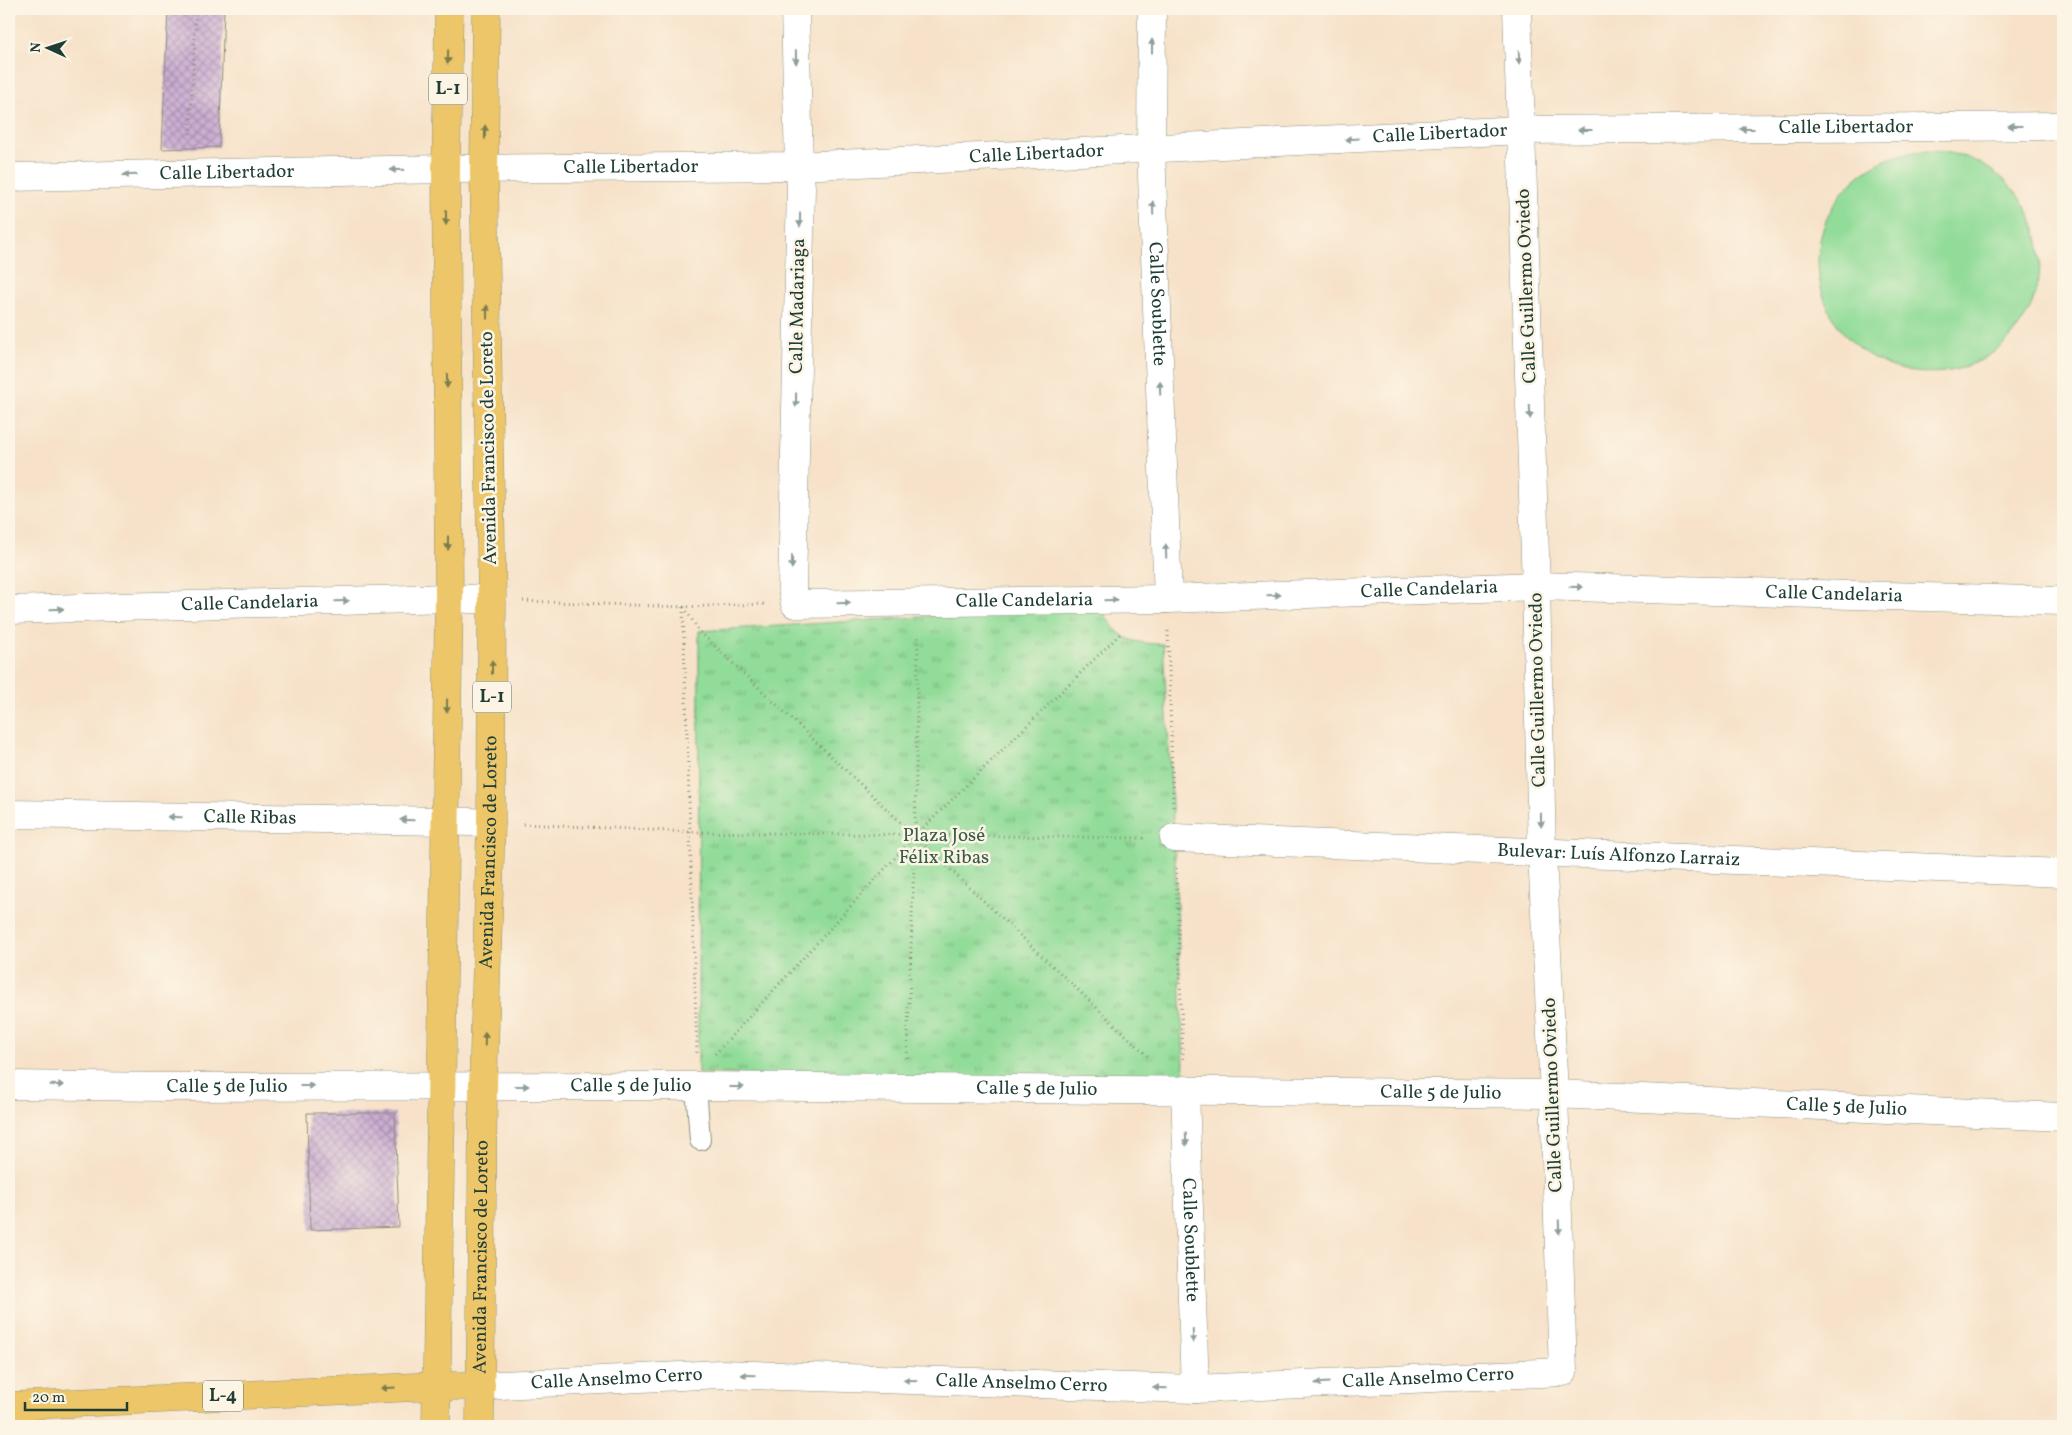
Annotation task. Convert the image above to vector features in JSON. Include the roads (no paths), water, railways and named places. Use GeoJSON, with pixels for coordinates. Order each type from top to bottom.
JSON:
{"type":"FeatureCollection","features":[{"type":"Feature","properties":{"kind":"main road","name":"L-1"},"geometry":{"type":"LineString","coordinates":[[436,1426],[449,598],[446,169],[449,9]]}},
{"type":"Feature","properties":{"kind":"main road","name":"Avenida Francisco de Loreto"},"geometry":{"type":"LineString","coordinates":[[480,1426],[483,1086],[491,823],[492,600],[484,170],[486,9]]}},
{"type":"Feature","properties":{"kind":"main road","name":"L-4"},"geometry":{"type":"LineString","coordinates":[[9,1406],[437,1386],[481,1386]]}},
{"type":"Feature","properties":{"kind":"street","name":"Calle Madariaga"},"geometry":{"type":"LineString","coordinates":[[795,9],[801,187],[792,588],[795,604]]}},
{"type":"Feature","properties":{"kind":"street","name":"Calle Soublette"},"geometry":{"type":"LineString","coordinates":[[1152,9],[1151,149],[1168,599]]}},
{"type":"Feature","properties":{"kind":"street","name":"Calle Guillermo Oviedo"},"geometry":{"type":"LineString","coordinates":[[1517,9],[1536,586],[1542,853],[1554,1094],[1563,1372]]}},
{"type":"Feature","properties":{"kind":"street","name":"Calle Libertador"},"geometry":{"type":"LineString","coordinates":[[9,177],[446,169],[799,166],[1522,130],[2063,126]]}},
{"type":"Feature","properties":{"kind":"street","name":"Calle Candelaria"},"geometry":{"type":"LineString","coordinates":[[795,604],[1168,599],[1536,586],[2063,601]]}},
{"type":"Feature","properties":{"kind":"street","name":"Calle Candelaria"},"geometry":{"type":"LineString","coordinates":[[9,610],[449,598],[492,600]]}},
{"type":"Feature","properties":{"kind":"street","name":"Calle Ribas"},"geometry":{"type":"LineString","coordinates":[[9,814],[491,823]]}},
{"type":"Feature","properties":{"kind":"street","name":"Bulevar: Luís Alfonzo Larraiz"},"geometry":{"type":"LineString","coordinates":[[1174,838],[2063,873]]}},
{"type":"Feature","properties":{"kind":"street","name":"Calle 5 de Julio"},"geometry":{"type":"LineString","coordinates":[[9,1085],[164,1087],[483,1086],[697,1075],[1184,1090],[1554,1094],[2063,1117]]}},
{"type":"Feature","properties":{"kind":"street","name":"Calle Soublette"},"geometry":{"type":"LineString","coordinates":[[1184,1090],[1195,1389]]}},
{"type":"Feature","properties":{"kind":"street","name":"Calle Anselmo Cerro"},"geometry":{"type":"LineString","coordinates":[[481,1386],[720,1374],[1195,1389],[1563,1372]]}},
{"type":"Feature","properties":{"kind":"lane"},"geometry":{"type":"LineString","coordinates":[[697,1075],[700,1140]]}},
{"type":"Feature","properties":{"kind":"park label","name":"Plaza José Félix Ribas"},"geometry":{"type":"Point","coordinates":[944,847]}}]}
